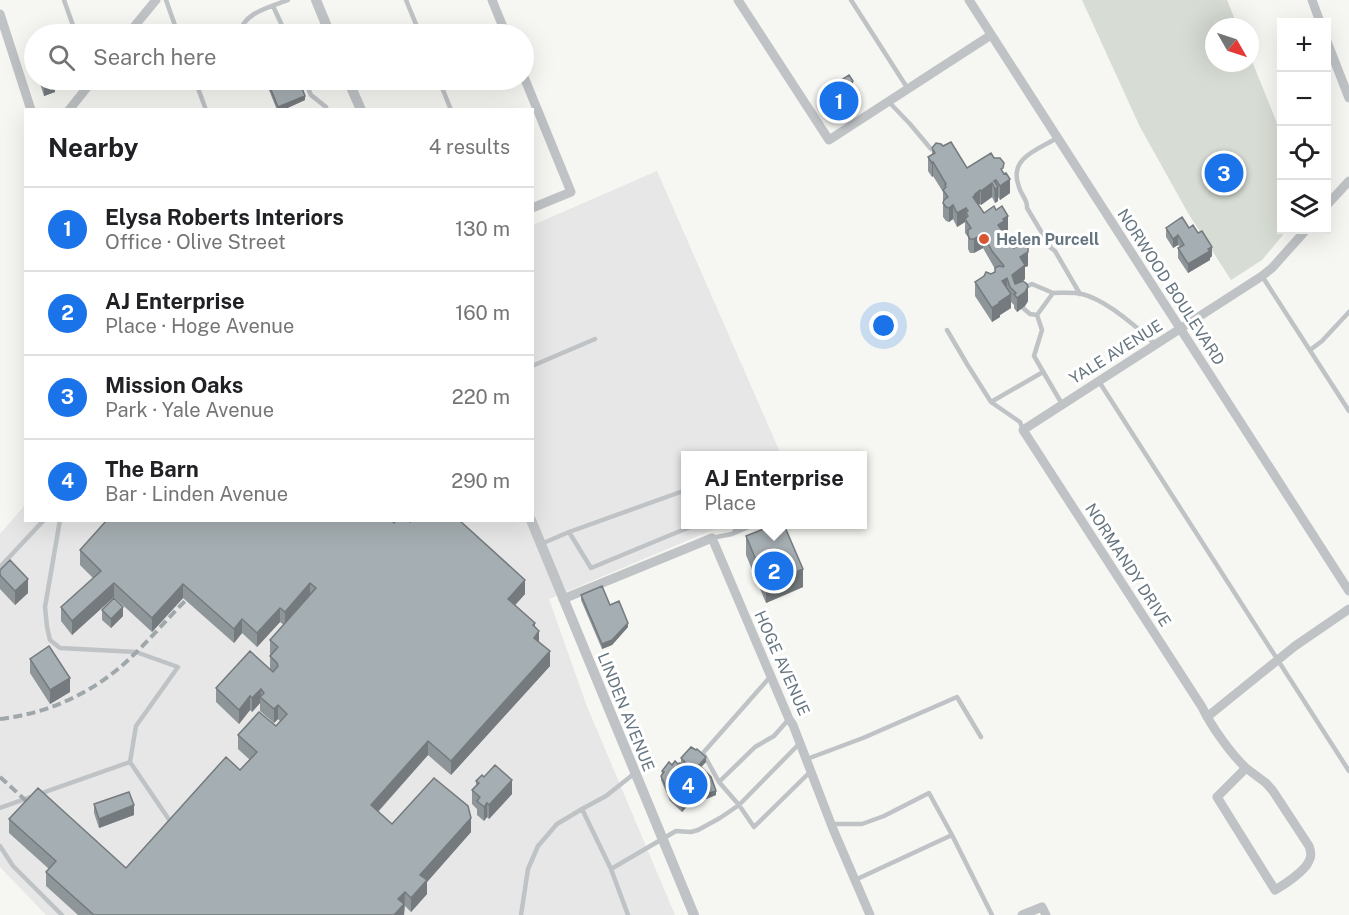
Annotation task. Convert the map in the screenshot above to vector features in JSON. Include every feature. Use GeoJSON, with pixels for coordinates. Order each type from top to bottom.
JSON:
{"type":"FeatureCollection","features":[{"type":"Feature","properties":{"kind":"street"},"geometry":{"type":"LineString","coordinates":[[142,0],[147,11]]}},
{"type":"Feature","properties":{"kind":"street"},"geometry":{"type":"LineString","coordinates":[[136,24],[156,0]]}},
{"type":"Feature","properties":{"kind":"street"},"geometry":{"type":"LineString","coordinates":[[316,0],[326,24]]}},
{"type":"Feature","properties":{"kind":"street"},"geometry":{"type":"LineString","coordinates":[[492,0],[502,24]]}},
{"type":"Feature","properties":{"kind":"street"},"geometry":{"type":"LineString","coordinates":[[738,0],[829,140],[991,35]]}},
{"type":"Feature","properties":{"kind":"street","name":"NORWOOD BOULEVARD"},"geometry":{"type":"LineString","coordinates":[[969,0],[1349,591]]}},
{"type":"Feature","properties":{"kind":"street"},"geometry":{"type":"LineString","coordinates":[[1312,0],[1319,18]]}},
{"type":"Feature","properties":{"kind":"street"},"geometry":{"type":"LineString","coordinates":[[0,14],[24,88]]}},
{"type":"Feature","properties":{"kind":"street"},"geometry":{"type":"LineString","coordinates":[[1331,52],[1349,98]]}},
{"type":"Feature","properties":{"kind":"street"},"geometry":{"type":"LineString","coordinates":[[25,90],[30,108]]}},
{"type":"Feature","properties":{"kind":"street"},"geometry":{"type":"LineString","coordinates":[[71,108],[85,90]]}},
{"type":"Feature","properties":{"kind":"street"},"geometry":{"type":"LineString","coordinates":[[352,90],[360,108]]}},
{"type":"Feature","properties":{"kind":"street"},"geometry":{"type":"LineString","coordinates":[[530,90],[571,192],[534,207]]}},
{"type":"Feature","properties":{"kind":"street"},"geometry":{"type":"LineString","coordinates":[[1331,201],[1349,181]]}},
{"type":"Feature","properties":{"kind":"street","name":"YALE AVENUE"},"geometry":{"type":"LineString","coordinates":[[1023,430],[1262,276],[1302,234]]}},
{"type":"Feature","properties":{"kind":"street","name":"NORMANDY DRIVE"},"geometry":{"type":"LineString","coordinates":[[1023,430],[1207,717],[1237,760],[1273,791],[1310,846],[1309,862],[1287,883],[1275,890],[1217,797],[1246,768]]}},
{"type":"Feature","properties":{"kind":"street","name":"LINDEN AVENUE"},"geometry":{"type":"LineString","coordinates":[[532,522],[694,915]]}},
{"type":"Feature","properties":{"kind":"street"},"geometry":{"type":"LineString","coordinates":[[563,599],[712,538]]}},
{"type":"Feature","properties":{"kind":"street","name":"HOGE AVENUE"},"geometry":{"type":"LineString","coordinates":[[712,538],[770,677],[794,725],[831,824],[870,915]]}},
{"type":"Feature","properties":{"kind":"street"},"geometry":{"type":"LineString","coordinates":[[1207,717],[1277,661],[1349,609]]}},
{"type":"Feature","properties":{"kind":"street"},"geometry":{"type":"LineString","coordinates":[[1022,915],[1044,911]]}},
{"type":"Feature","properties":{"kind":"lane"},"geometry":{"type":"LineString","coordinates":[[64,0],[72,24]]}},
{"type":"Feature","properties":{"kind":"lane"},"geometry":{"type":"LineString","coordinates":[[166,0],[174,24]]}},
{"type":"Feature","properties":{"kind":"lane"},"geometry":{"type":"LineString","coordinates":[[243,24],[255,14],[288,0]]}},
{"type":"Feature","properties":{"kind":"lane"},"geometry":{"type":"LineString","coordinates":[[406,0],[416,24]]}},
{"type":"Feature","properties":{"kind":"lane"},"geometry":{"type":"LineString","coordinates":[[851,0],[908,89]]}},
{"type":"Feature","properties":{"kind":"lane"},"geometry":{"type":"LineString","coordinates":[[273,6],[281,24]]}},
{"type":"Feature","properties":{"kind":"lane"},"geometry":{"type":"LineString","coordinates":[[199,90],[205,108]]}},
{"type":"Feature","properties":{"kind":"lane"},"geometry":{"type":"LineString","coordinates":[[309,90],[326,108]]}},
{"type":"Feature","properties":{"kind":"lane"},"geometry":{"type":"LineString","coordinates":[[443,90],[450,108]]}},
{"type":"Feature","properties":{"kind":"lane"},"geometry":{"type":"LineString","coordinates":[[889,102],[931,148]]}},
{"type":"Feature","properties":{"kind":"lane"},"geometry":{"type":"LineString","coordinates":[[1057,138],[1023,159],[1018,164],[1015,176],[1027,208],[1051,248],[1055,250],[1080,294]]}},
{"type":"Feature","properties":{"kind":"lane"},"geometry":{"type":"LineString","coordinates":[[1262,276],[1349,411]]}},
{"type":"Feature","properties":{"kind":"lane"},"geometry":{"type":"LineString","coordinates":[[1020,291],[1032,284],[1053,293],[1080,294],[1090,297],[1137,327],[1156,345]]}},
{"type":"Feature","properties":{"kind":"lane"},"geometry":{"type":"LineString","coordinates":[[1053,293],[1038,315],[1042,330],[1034,356],[1062,404]]}},
{"type":"Feature","properties":{"kind":"lane"},"geometry":{"type":"LineString","coordinates":[[1023,308],[1030,314],[1038,315]]}},
{"type":"Feature","properties":{"kind":"lane"},"geometry":{"type":"LineString","coordinates":[[1310,350],[1322,341],[1349,312]]}},
{"type":"Feature","properties":{"kind":"lane"},"geometry":{"type":"LineString","coordinates":[[947,330],[991,402],[1020,422],[1023,430]]}},
{"type":"Feature","properties":{"kind":"lane"},"geometry":{"type":"LineString","coordinates":[[534,365],[595,339]]}},
{"type":"Feature","properties":{"kind":"lane"},"geometry":{"type":"LineString","coordinates":[[991,402],[1043,372]]}},
{"type":"Feature","properties":{"kind":"lane"},"geometry":{"type":"LineString","coordinates":[[1098,381],[1349,771]]}},
{"type":"Feature","properties":{"kind":"lane"},"geometry":{"type":"LineString","coordinates":[[541,544],[681,492]]}},
{"type":"Feature","properties":{"kind":"lane"},"geometry":{"type":"LineString","coordinates":[[0,567],[42,522]]}},
{"type":"Feature","properties":{"kind":"lane"},"geometry":{"type":"LineString","coordinates":[[60,522],[45,607],[50,640],[60,648],[136,652],[178,667],[136,726],[129,762],[170,821]]}},
{"type":"Feature","properties":{"kind":"lane"},"geometry":{"type":"LineString","coordinates":[[569,532],[591,568],[687,529]]}},
{"type":"Feature","properties":{"kind":"lane"},"geometry":{"type":"LineString","coordinates":[[732,534],[736,529]]}},
{"type":"Feature","properties":{"kind":"lane"},"geometry":{"type":"LineString","coordinates":[[712,538],[745,529]]}},
{"type":"Feature","properties":{"kind":"lane"},"geometry":{"type":"LineString","coordinates":[[770,677],[702,753],[719,782],[754,827],[811,771]]}},
{"type":"Feature","properties":{"kind":"lane"},"geometry":{"type":"LineString","coordinates":[[807,759],[863,738],[957,697],[981,737]]}},
{"type":"Feature","properties":{"kind":"lane"},"geometry":{"type":"LineString","coordinates":[[719,782],[755,747],[774,736],[789,719]]}},
{"type":"Feature","properties":{"kind":"lane"},"geometry":{"type":"LineString","coordinates":[[611,870],[676,831],[698,830],[720,818],[739,805],[800,743]]}},
{"type":"Feature","properties":{"kind":"lane"},"geometry":{"type":"LineString","coordinates":[[0,808],[129,762]]}},
{"type":"Feature","properties":{"kind":"lane"},"geometry":{"type":"LineString","coordinates":[[521,915],[528,869],[538,846],[557,824],[606,796],[635,773]]}},
{"type":"Feature","properties":{"kind":"lane"},"geometry":{"type":"LineString","coordinates":[[831,824],[862,824],[884,816],[929,793],[992,915]]}},
{"type":"Feature","properties":{"kind":"lane"},"geometry":{"type":"LineString","coordinates":[[582,809],[611,870],[628,915]]}},
{"type":"Feature","properties":{"kind":"lane"},"geometry":{"type":"LineString","coordinates":[[855,880],[952,835]]}},
{"type":"Feature","properties":{"kind":"lane"},"geometry":{"type":"LineString","coordinates":[[0,846],[13,866],[63,915]]}},
{"type":"Feature","properties":{"kind":"shaded area"},"geometry":{"type":"Polygon","coordinates":[[[1082,0],[1227,0],[1234,18],[1205,18],[1205,72],[1256,72],[1277,123],[1277,234],[1284,234],[1262,260],[1231,280],[1188,213],[1140,127],[1082,0]]]}},
{"type":"Feature","properties":{"kind":"shaded area"},"geometry":{"type":"Polygon","coordinates":[[[657,171],[779,450],[681,451],[681,529],[715,529],[549,599],[586,704],[675,915],[46,915],[0,867],[0,534],[24,506],[24,522],[534,522],[534,225],[657,171]]]}},
{"type":"Feature","properties":{"kind":"building"},"geometry":{"type":"Polygon","coordinates":[[[849,75],[853,81],[849,84],[852,90],[830,103],[826,97],[831,91],[829,88],[849,75]]]}},
{"type":"Feature","properties":{"kind":"building"},"geometry":{"type":"Polygon","coordinates":[[[271,90],[303,90],[305,96],[278,107],[271,90]]]}},
{"type":"Feature","properties":{"kind":"building","name":"Helen Purcell"},"geometry":{"type":"Polygon","coordinates":[[[951,142],[967,168],[991,153],[994,158],[1000,158],[1004,163],[1001,169],[1010,179],[1000,186],[996,180],[994,181],[998,187],[995,189],[992,183],[973,197],[984,213],[994,206],[996,210],[1002,206],[1008,216],[998,225],[1014,248],[1022,244],[1028,247],[1028,252],[1020,257],[1025,265],[1012,275],[1015,284],[1023,281],[1028,287],[1017,298],[1007,278],[1002,281],[1011,294],[992,308],[975,282],[986,272],[991,274],[995,272],[995,268],[1004,266],[992,251],[983,234],[970,239],[968,230],[971,228],[965,219],[968,216],[966,208],[957,213],[953,205],[949,208],[943,203],[948,197],[943,190],[946,184],[928,157],[935,153],[932,148],[936,143],[943,146],[951,142]]]}},
{"type":"Feature","properties":{"kind":"building"},"geometry":{"type":"Polygon","coordinates":[[[1182,217],[1189,228],[1193,225],[1198,233],[1202,231],[1212,247],[1208,249],[1210,251],[1188,264],[1178,248],[1184,245],[1178,235],[1173,239],[1166,228],[1182,217]]]}},
{"type":"Feature","properties":{"kind":"building"},"geometry":{"type":"Polygon","coordinates":[[[105,522],[461,522],[525,580],[508,599],[535,623],[533,625],[539,631],[534,638],[550,651],[451,761],[428,741],[371,805],[392,824],[434,778],[468,806],[471,818],[420,875],[427,880],[411,898],[405,892],[398,899],[404,904],[394,915],[94,915],[46,872],[56,861],[9,819],[38,788],[126,868],[226,757],[240,770],[257,752],[238,735],[259,712],[276,726],[287,714],[278,705],[274,709],[260,697],[264,693],[261,689],[252,698],[250,696],[239,710],[216,688],[250,651],[273,672],[278,666],[270,656],[278,647],[270,640],[316,588],[310,583],[285,612],[280,608],[257,633],[242,619],[234,629],[183,584],[152,618],[114,583],[72,621],[61,607],[101,571],[80,550],[105,522]]]}},
{"type":"Feature","properties":{"kind":"building"},"geometry":{"type":"Polygon","coordinates":[[[764,529],[786,529],[803,569],[766,584],[746,536],[764,529]]]}},
{"type":"Feature","properties":{"kind":"building"},"geometry":{"type":"Polygon","coordinates":[[[10,560],[28,579],[15,591],[0,575],[0,570],[10,560]]]}},
{"type":"Feature","properties":{"kind":"building"},"geometry":{"type":"Polygon","coordinates":[[[602,586],[610,605],[619,601],[628,623],[612,640],[602,644],[581,595],[602,586]]]}},
{"type":"Feature","properties":{"kind":"building"},"geometry":{"type":"Polygon","coordinates":[[[114,598],[123,607],[111,619],[102,610],[114,598]]]}},
{"type":"Feature","properties":{"kind":"building"},"geometry":{"type":"Polygon","coordinates":[[[49,646],[70,678],[50,690],[30,659],[49,646]]]}},
{"type":"Feature","properties":{"kind":"building"},"geometry":{"type":"Polygon","coordinates":[[[691,747],[706,757],[699,765],[711,777],[716,791],[706,794],[703,784],[682,807],[670,796],[661,776],[669,762],[672,765],[675,761],[682,765],[685,762],[681,758],[691,747]]]}},
{"type":"Feature","properties":{"kind":"building"},"geometry":{"type":"Polygon","coordinates":[[[495,765],[512,780],[489,805],[487,803],[484,807],[477,801],[480,797],[472,790],[479,783],[476,781],[482,775],[484,777],[495,765]]]}},
{"type":"Feature","properties":{"kind":"building"},"geometry":{"type":"Polygon","coordinates":[[[129,792],[134,805],[99,819],[94,804],[129,792]]]}},
{"type":"Feature","properties":{"kind":"railway"},"geometry":{"type":"LineString","coordinates":[[0,719],[32,713],[62,703],[91,688],[127,661],[186,600]]}},
{"type":"Feature","properties":{"kind":"railway"},"geometry":{"type":"LineString","coordinates":[[0,777],[33,807]]}},
{"type":"Feature","properties":{"kind":"place","name":"Elysa Roberts Interiors"},"geometry":{"type":"Point","coordinates":[839,101]}},
{"type":"Feature","properties":{"kind":"place","name":"Mission Oaks"},"geometry":{"type":"Point","coordinates":[1224,173]}},
{"type":"Feature","properties":{"kind":"place","name":"Helen Purcell"},"geometry":{"type":"Point","coordinates":[984,239]}},
{"type":"Feature","properties":{"kind":"place","name":"AJ Enterprise"},"geometry":{"type":"Point","coordinates":[774,571]}},
{"type":"Feature","properties":{"kind":"place","name":"The Barn"},"geometry":{"type":"Point","coordinates":[688,785]}}]}
